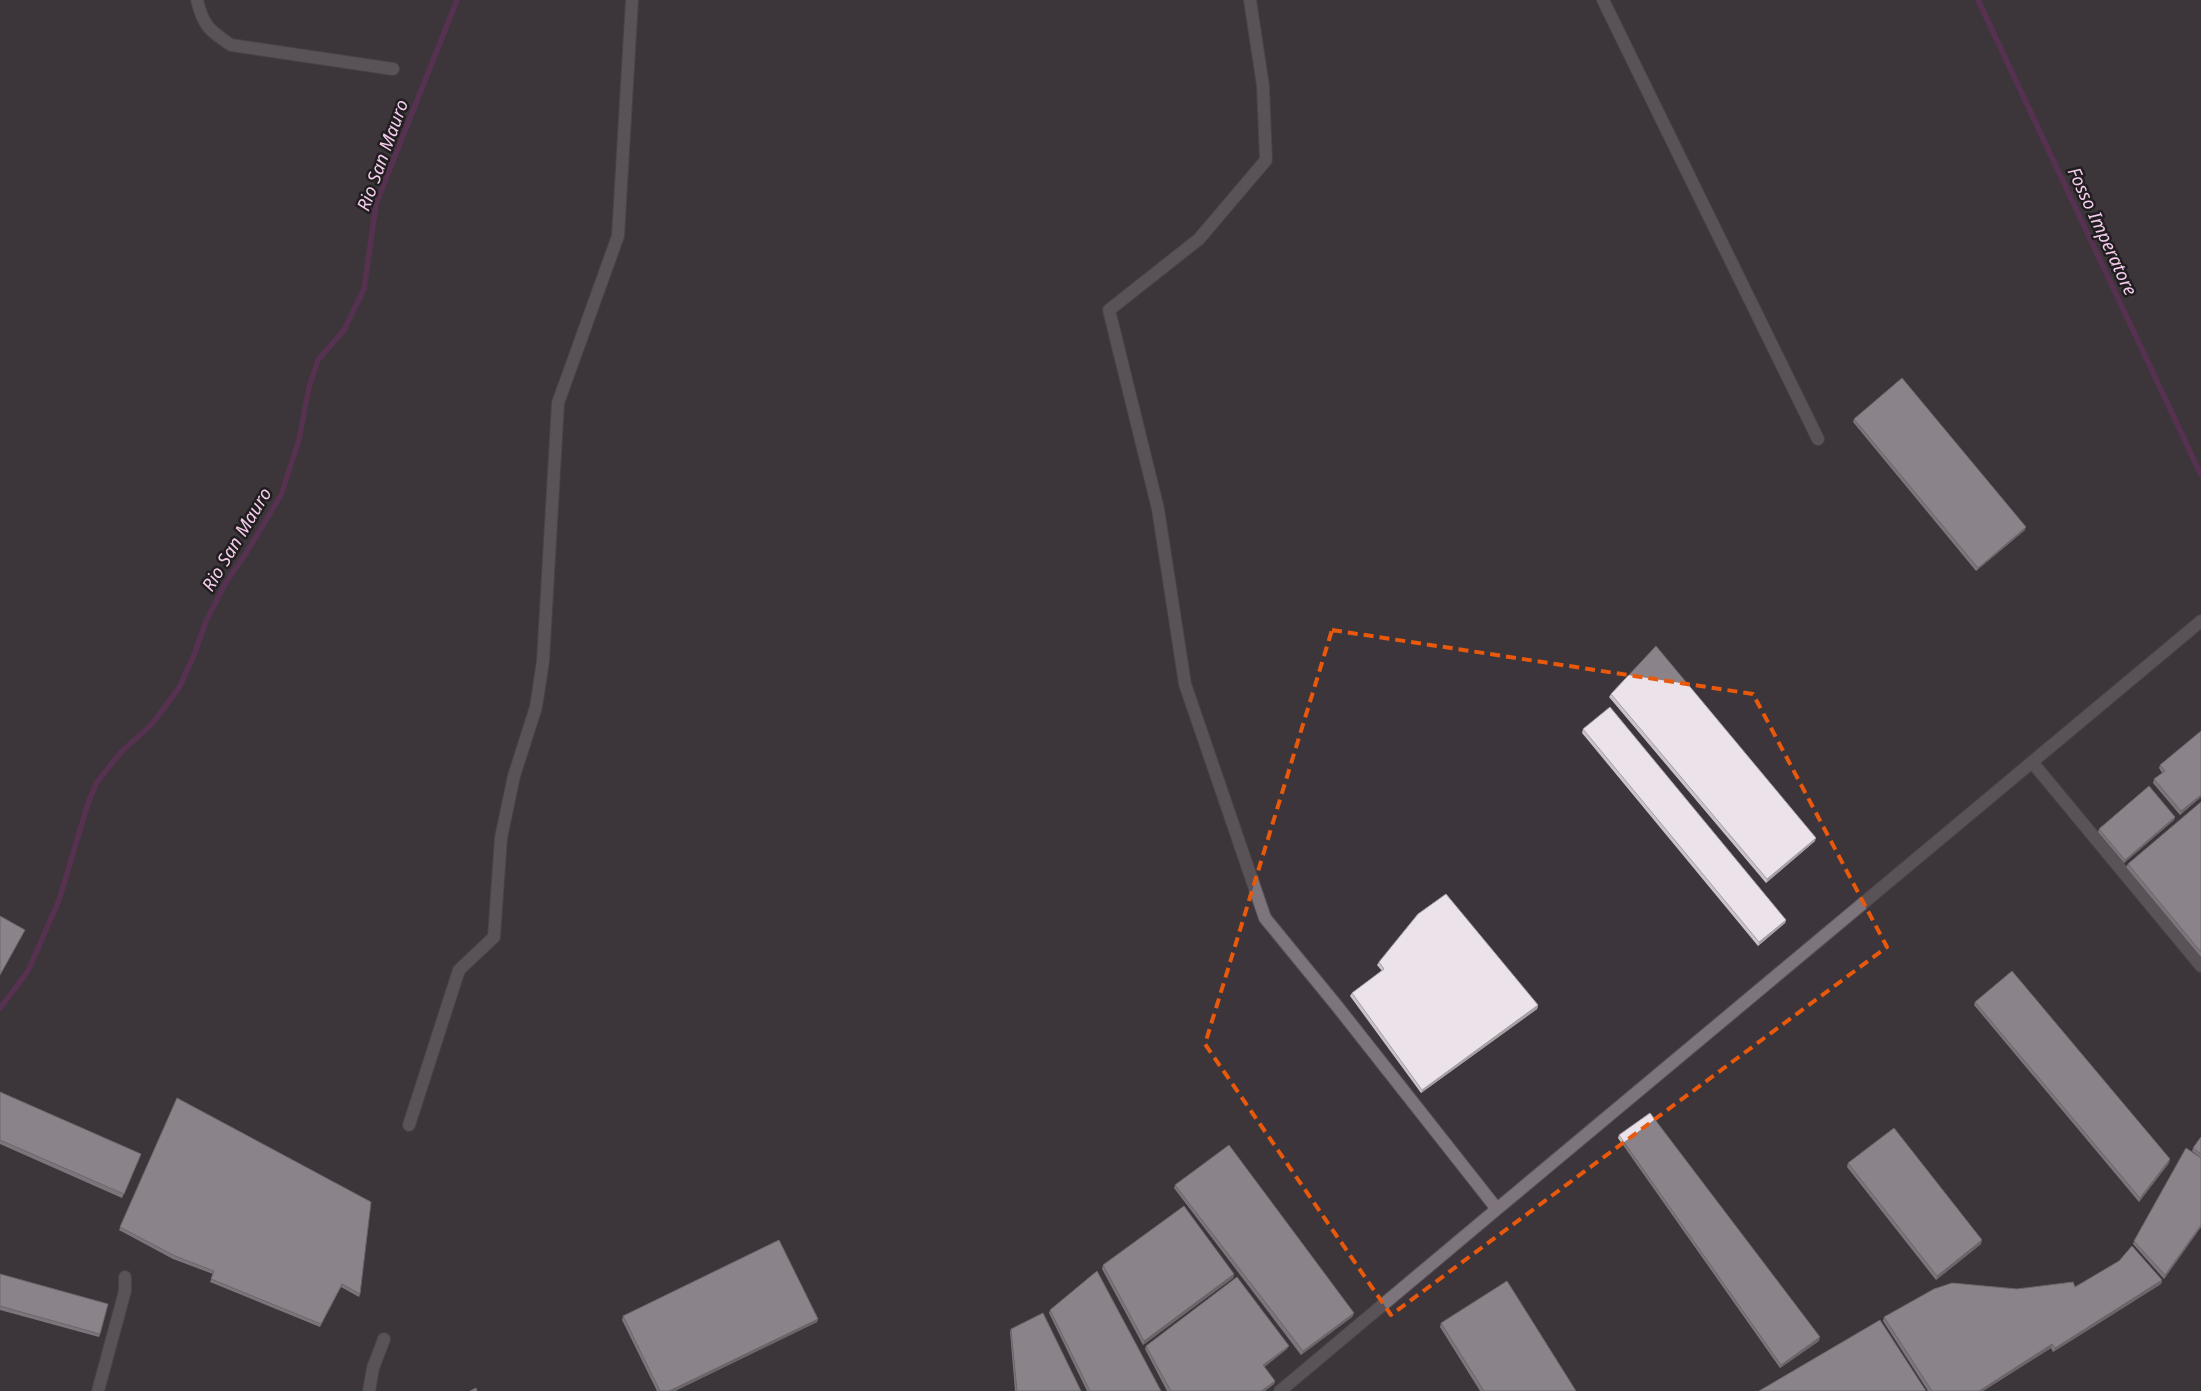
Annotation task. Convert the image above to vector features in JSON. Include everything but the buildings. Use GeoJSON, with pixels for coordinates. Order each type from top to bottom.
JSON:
{"type":"FeatureCollection","features":[{"type":"Feature","properties":{"kind":"street"},"geometry":{"type":"LineString","coordinates":[[197,0],[202,17],[211,32],[232,45],[393,69]]}},
{"type":"Feature","properties":{"kind":"street"},"geometry":{"type":"LineString","coordinates":[[409,1125],[459,970],[494,937],[501,838],[514,776],[536,707],[543,661],[558,403],[618,236],[632,0]]}},
{"type":"Feature","properties":{"kind":"street"},"geometry":{"type":"LineString","coordinates":[[1250,0],[1263,86],[1266,160],[1199,239],[1109,310],[1158,509],[1185,684],[1264,918],[1337,1006],[1497,1209]]}},
{"type":"Feature","properties":{"kind":"street"},"geometry":{"type":"LineString","coordinates":[[1603,0],[1818,439]]}},
{"type":"Feature","properties":{"kind":"street"},"geometry":{"type":"LineString","coordinates":[[1280,1391],[2201,621]]}},
{"type":"Feature","properties":{"kind":"street"},"geometry":{"type":"LineString","coordinates":[[2032,762],[2201,966]]}},
{"type":"Feature","properties":{"kind":"street"},"geometry":{"type":"LineString","coordinates":[[98,1391],[125,1291],[125,1277]]}},
{"type":"Feature","properties":{"kind":"street"},"geometry":{"type":"LineString","coordinates":[[369,1391],[373,1368],[384,1339]]}},
{"type":"Feature","properties":{"kind":"highlighted area"},"geometry":{"type":"Polygon","coordinates":[[[1332,630],[1753,694],[1887,947],[1391,1315],[1205,1044],[1332,630]]]}},
{"type":"Feature","properties":{"kind":"waterway","name":"Rio San Mauro"},"geometry":{"type":"LineString","coordinates":[[0,1008],[28,971],[59,900],[88,803],[97,782],[121,752],[151,725],[179,688],[194,655],[206,621],[225,584],[281,495],[299,440],[309,387],[318,360],[344,330],[364,289],[376,204],[457,0]]}},
{"type":"Feature","properties":{"kind":"waterway","name":"Fosso Imperatore"},"geometry":{"type":"LineString","coordinates":[[1978,0],[2201,475]]}}]}
